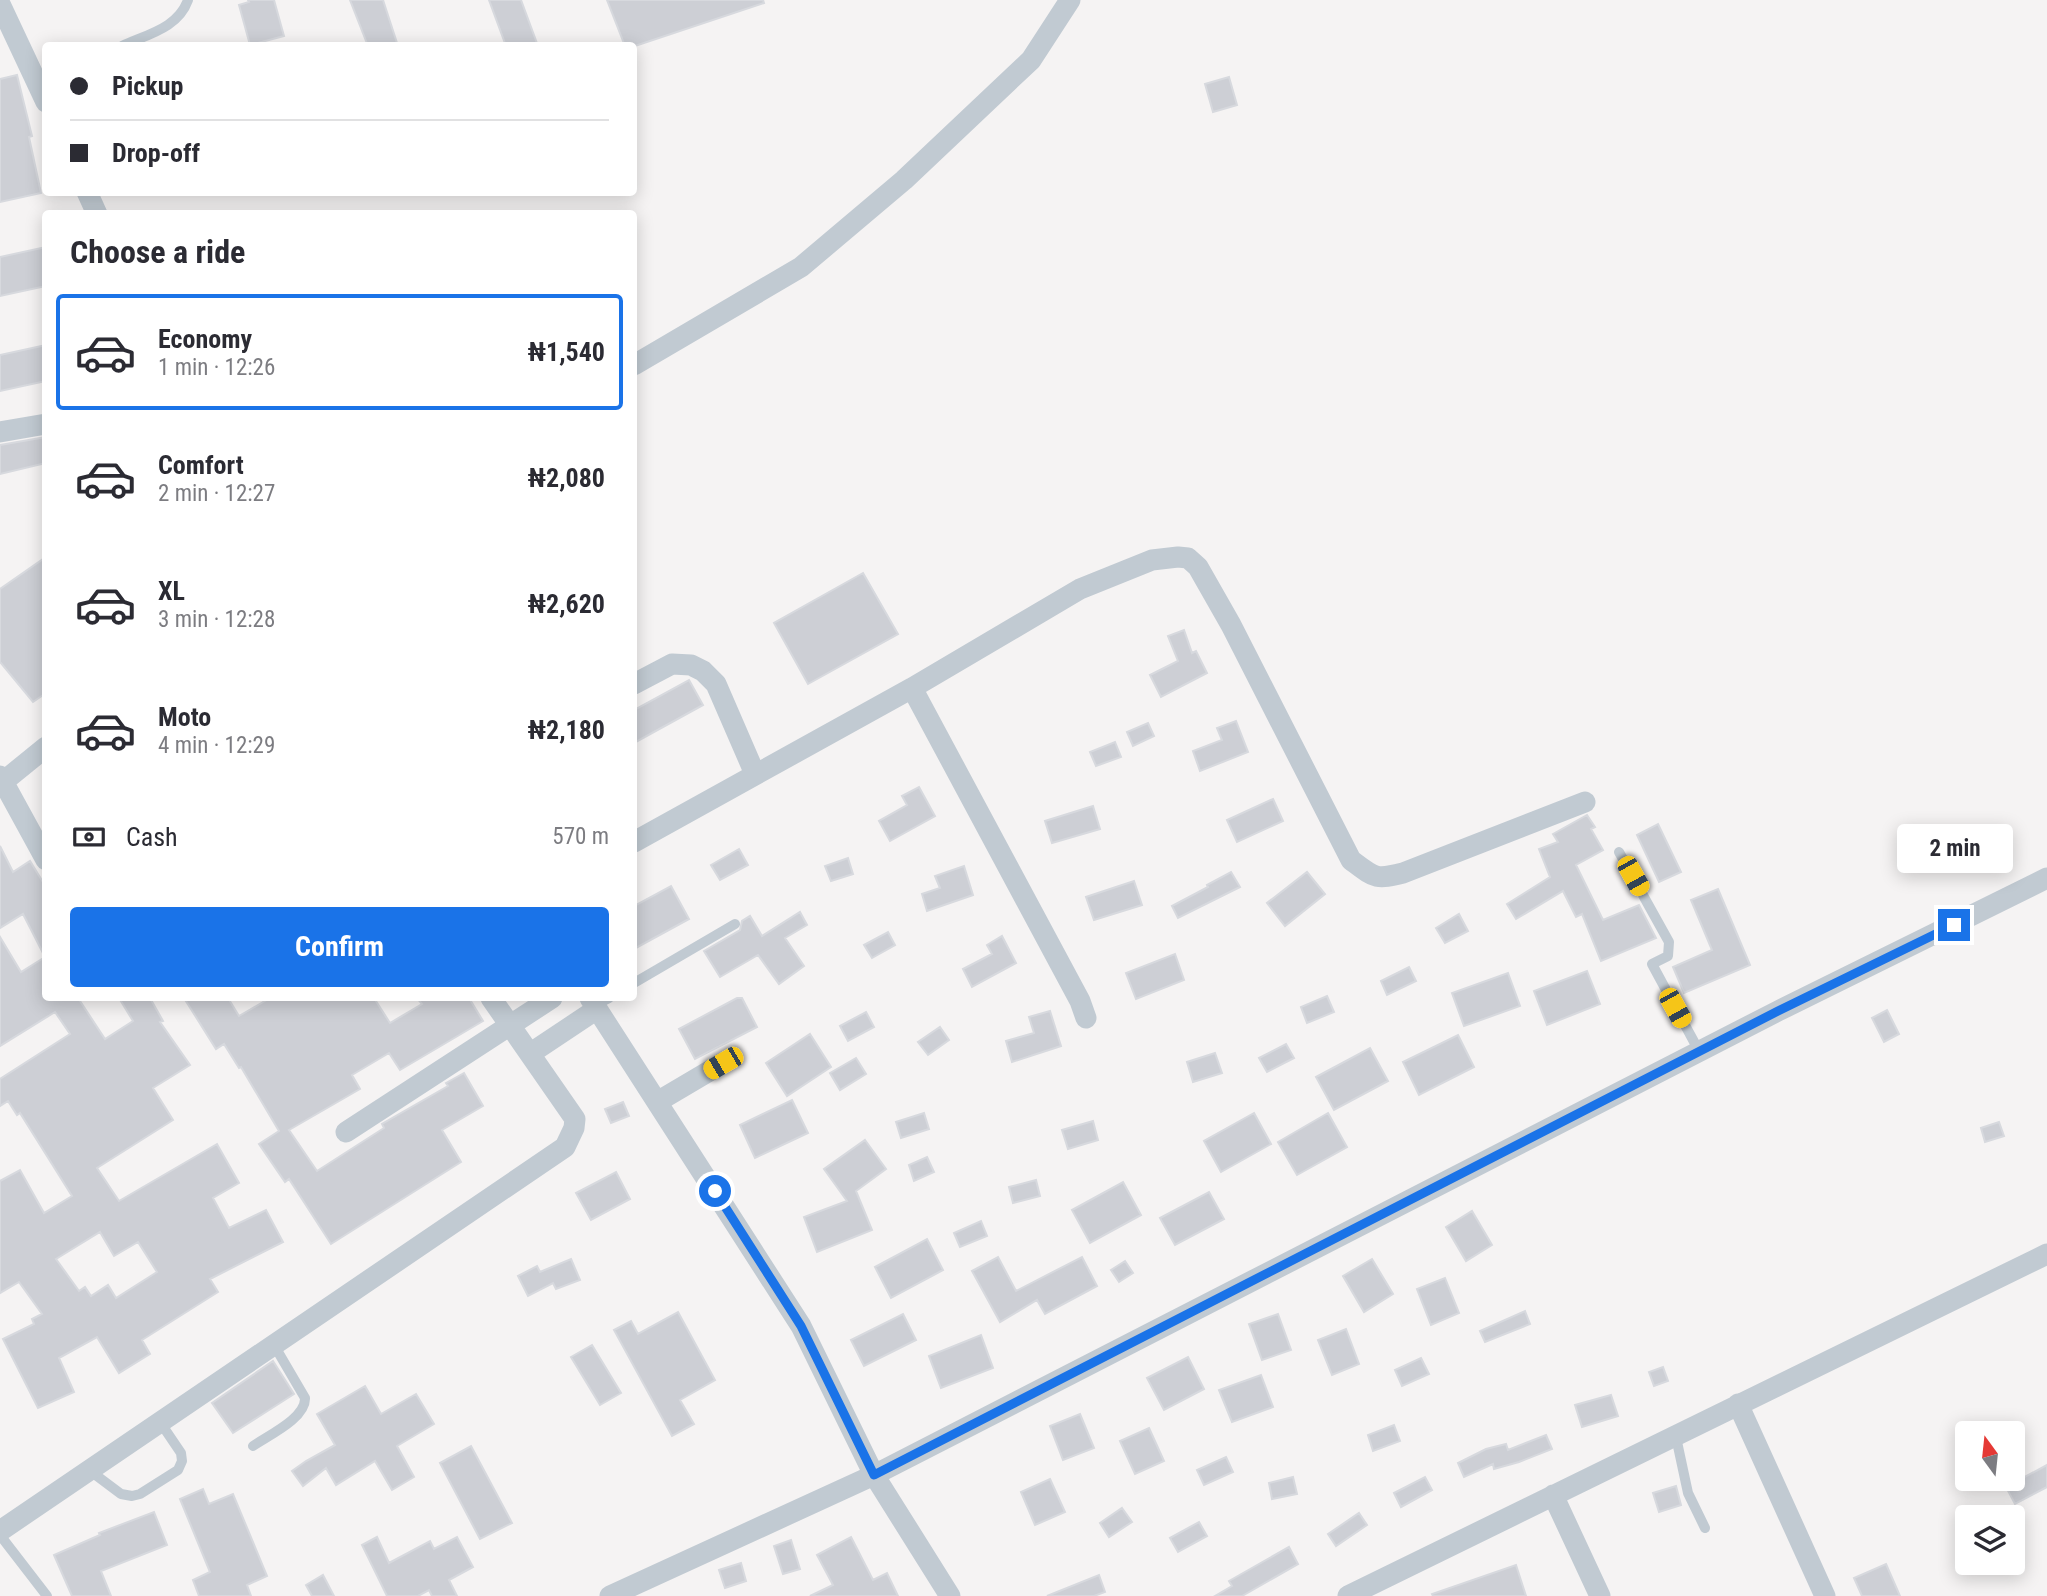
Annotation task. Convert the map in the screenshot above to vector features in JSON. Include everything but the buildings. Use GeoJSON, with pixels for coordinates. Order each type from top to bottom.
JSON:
{"type":"FeatureCollection","features":[{"type":"Feature","properties":{"kind":"street"},"geometry":{"type":"LineString","coordinates":[[637,363],[811,259],[904,180],[1031,60],[1070,0]]}},
{"type":"Feature","properties":{"kind":"street"},"geometry":{"type":"LineString","coordinates":[[0,4],[41,81]]}},
{"type":"Feature","properties":{"kind":"street"},"geometry":{"type":"LineString","coordinates":[[0,432],[42,425]]}},
{"type":"Feature","properties":{"kind":"street"},"geometry":{"type":"LineString","coordinates":[[637,840],[912,688],[1080,589],[1152,560],[1178,556],[1188,558],[1198,567],[1231,625],[1351,860],[1366,872],[1381,878],[1404,873],[1585,802]]}},
{"type":"Feature","properties":{"kind":"street"},"geometry":{"type":"LineString","coordinates":[[637,682],[672,664],[691,665],[703,671],[716,684],[755,774]]}},
{"type":"Feature","properties":{"kind":"street"},"geometry":{"type":"LineString","coordinates":[[912,688],[1080,1001],[1086,1018]]}},
{"type":"Feature","properties":{"kind":"street"},"geometry":{"type":"LineString","coordinates":[[42,750],[2,778],[42,853]]}},
{"type":"Feature","properties":{"kind":"street"},"geometry":{"type":"LineString","coordinates":[[610,1596],[874,1475],[1699,1051],[2047,878]]}},
{"type":"Feature","properties":{"kind":"street"},"geometry":{"type":"LineString","coordinates":[[0,1533],[565,1147],[575,1119],[493,1001]]}},
{"type":"Feature","properties":{"kind":"street"},"geometry":{"type":"LineString","coordinates":[[346,1132],[547,1001]]}},
{"type":"Feature","properties":{"kind":"street"},"geometry":{"type":"LineString","coordinates":[[531,1053],[598,1002],[657,1101],[801,1326],[874,1475],[950,1596]]}},
{"type":"Feature","properties":{"kind":"street"},"geometry":{"type":"LineString","coordinates":[[657,1101],[723,1063]]}},
{"type":"Feature","properties":{"kind":"street"},"geometry":{"type":"LineString","coordinates":[[1352,1595],[2046,1255]]}},
{"type":"Feature","properties":{"kind":"street"},"geometry":{"type":"LineString","coordinates":[[1738,1404],[1825,1596]]}},
{"type":"Feature","properties":{"kind":"street"},"geometry":{"type":"LineString","coordinates":[[1553,1495],[1600,1596]]}},
{"type":"Feature","properties":{"kind":"lane"},"geometry":{"type":"LineString","coordinates":[[131,42],[170,25],[183,13],[188,0]]}},
{"type":"Feature","properties":{"kind":"lane"},"geometry":{"type":"LineString","coordinates":[[1619,852],[1669,942],[1668,956],[1652,964],[1699,1051]]}},
{"type":"Feature","properties":{"kind":"lane"},"geometry":{"type":"LineString","coordinates":[[637,981],[735,924]]}},
{"type":"Feature","properties":{"kind":"lane"},"geometry":{"type":"LineString","coordinates":[[253,1446],[300,1415],[305,1407],[304,1398],[274,1345]]}},
{"type":"Feature","properties":{"kind":"lane"},"geometry":{"type":"LineString","coordinates":[[89,1470],[121,1494],[132,1496],[140,1494],[178,1470],[182,1461],[181,1453],[160,1422]]}},
{"type":"Feature","properties":{"kind":"lane"},"geometry":{"type":"LineString","coordinates":[[1676,1437],[1688,1493],[1705,1528]]}},
{"type":"Feature","properties":{"kind":"lane"},"geometry":{"type":"LineString","coordinates":[[0,1533],[47,1596]]}},
{"type":"Feature","properties":{"kind":"route"},"geometry":{"type":"LineString","coordinates":[[715,1191],[801,1326],[874,1475],[1778,1011],[1954,925]]}}]}
